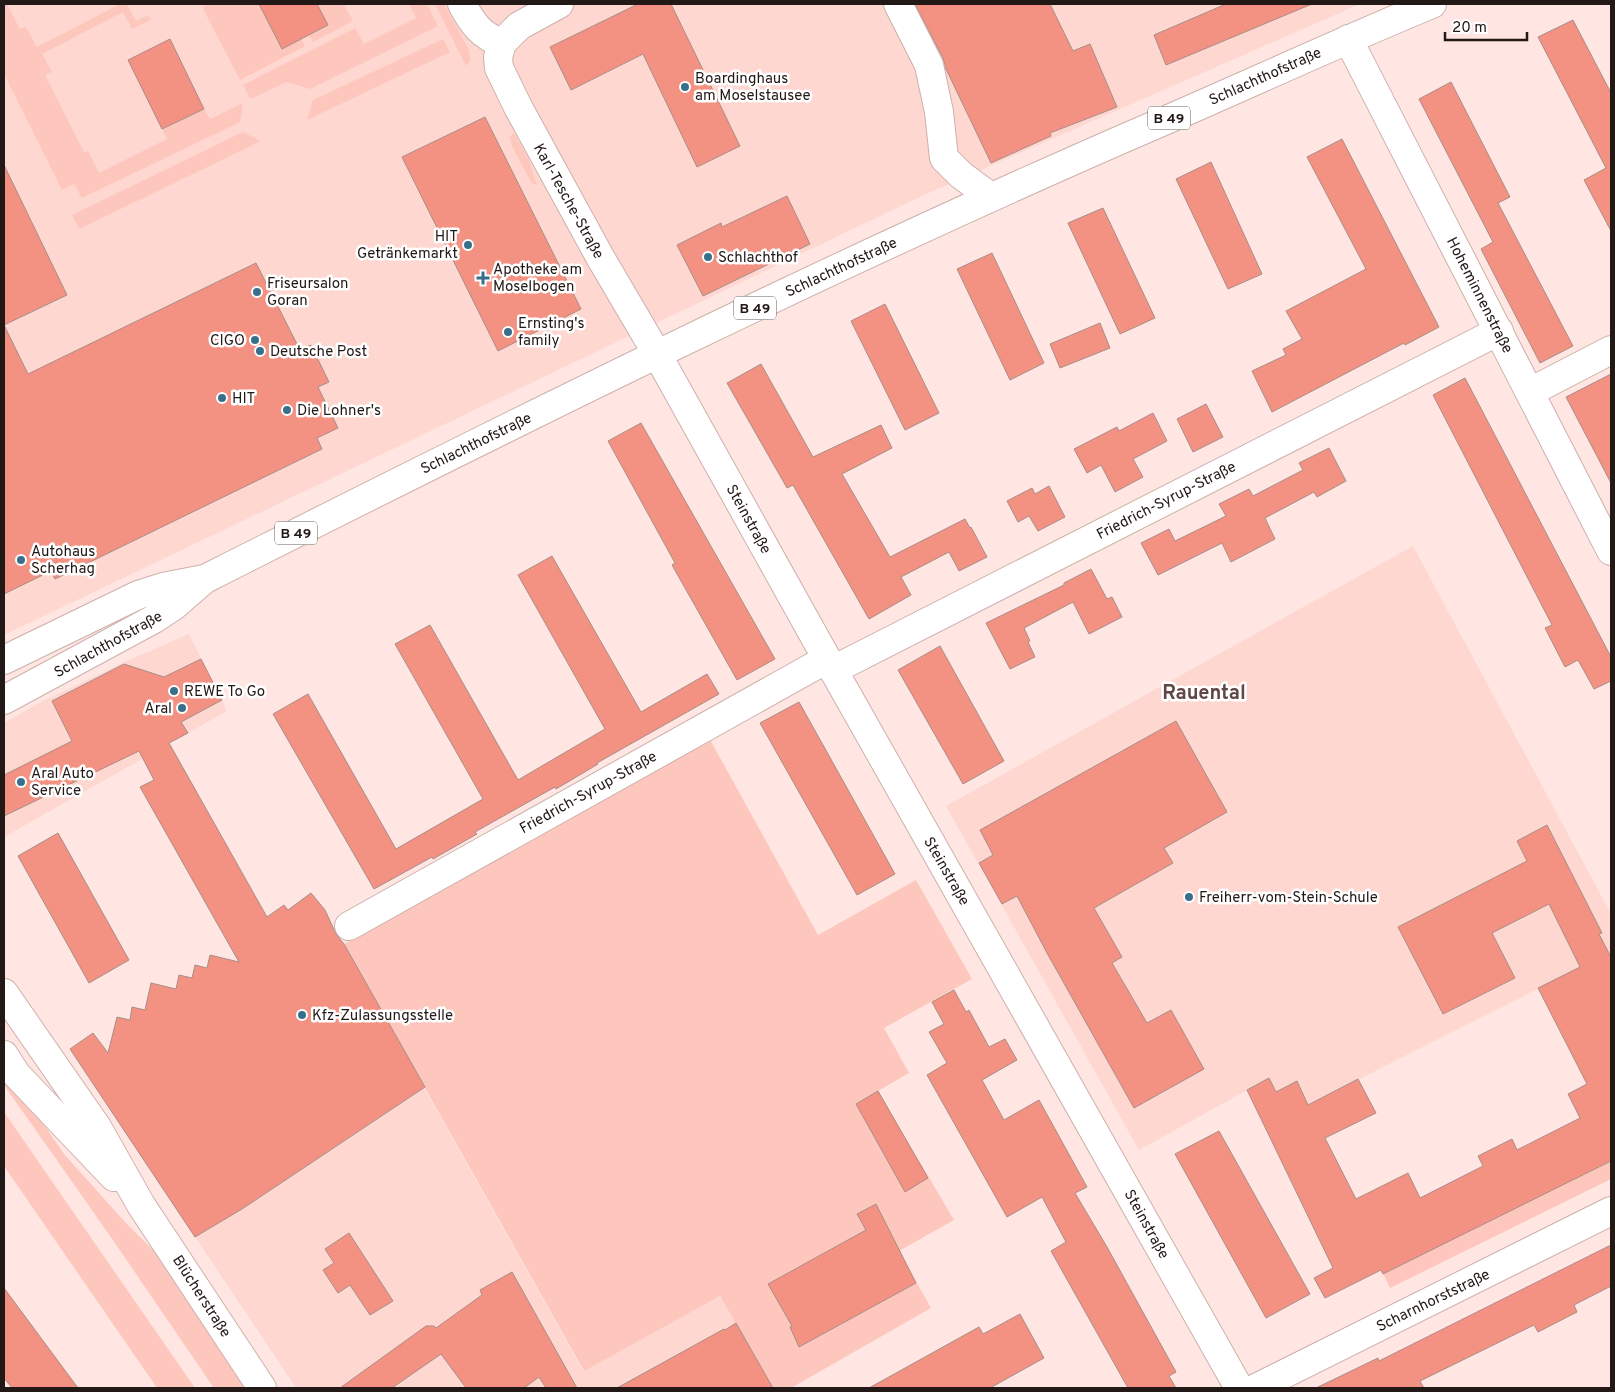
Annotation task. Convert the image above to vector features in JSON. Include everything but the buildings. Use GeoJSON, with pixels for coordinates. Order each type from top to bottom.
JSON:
{"type":"FeatureCollection","features":[{"type":"Feature","properties":{"kind":"street"},"geometry":{"type":"LineString","coordinates":[[462,4],[471,21],[481,33],[502,44],[519,26],[559,4]]}},
{"type":"Feature","properties":{"kind":"street"},"geometry":{"type":"LineString","coordinates":[[898,4],[929,66],[939,112],[944,158],[960,176],[991,197]]}},
{"type":"Feature","properties":{"kind":"street","name":"Schlachthofstraße"},"geometry":{"type":"LineString","coordinates":[[4,700],[154,620],[206,579],[657,354],[991,197],[1348,39],[1432,4]]}},
{"type":"Feature","properties":{"kind":"street","name":"Hoheminnenstraße"},"geometry":{"type":"LineString","coordinates":[[1348,39],[1611,551]]}},
{"type":"Feature","properties":{"kind":"street","name":"Karl-Tesche-Straße"},"geometry":{"type":"LineString","coordinates":[[502,44],[498,57],[499,68],[518,107],[600,257],[657,354]]}},
{"type":"Feature","properties":{"kind":"street","name":"Friedrich-Syrup-Straße"},"geometry":{"type":"LineString","coordinates":[[349,926],[830,665],[1499,331]]}},
{"type":"Feature","properties":{"kind":"street"},"geometry":{"type":"LineString","coordinates":[[1530,392],[1611,350]]}},
{"type":"Feature","properties":{"kind":"street","name":"Steinstraße"},"geometry":{"type":"LineString","coordinates":[[657,354],[830,665],[1239,1388]]}},
{"type":"Feature","properties":{"kind":"street","name":"Schlachthofstraße"},"geometry":{"type":"LineString","coordinates":[[4,660],[138,595],[163,587],[206,579]]}},
{"type":"Feature","properties":{"kind":"street","name":"Blücherstraße"},"geometry":{"type":"LineString","coordinates":[[4,993],[97,1127],[141,1205],[262,1388]]}},
{"type":"Feature","properties":{"kind":"street","name":"Blücherstraße"},"geometry":{"type":"LineString","coordinates":[[46,1053],[10,1064],[141,1205]]}},
{"type":"Feature","properties":{"kind":"street","name":"Scharnhorststraße"},"geometry":{"type":"LineString","coordinates":[[1256,1388],[1611,1211]]}},
{"type":"Feature","properties":{"kind":"shaded area"},"geometry":{"type":"Polygon","coordinates":[[[4,4],[1360,4],[924,195],[4,635],[4,4]]]}},
{"type":"Feature","properties":{"kind":"shaded area"},"geometry":{"type":"Polygon","coordinates":[[[4,4],[7,4],[20,29],[26,27],[37,47],[120,4],[127,4],[136,21],[148,15],[151,20],[132,29],[123,12],[42,54],[52,72],[45,75],[84,152],[88,151],[99,173],[167,139],[162,129],[204,109],[210,119],[243,103],[240,122],[82,198],[74,184],[62,190],[4,74],[4,4]]]}},
{"type":"Feature","properties":{"kind":"shaded area"},"geometry":{"type":"Polygon","coordinates":[[[209,4],[259,4],[282,49],[301,39],[305,46],[240,80],[202,7],[209,4]]]}},
{"type":"Feature","properties":{"kind":"shaded area"},"geometry":{"type":"Polygon","coordinates":[[[317,4],[346,4],[344,5],[353,21],[313,42],[309,35],[328,25],[317,4]]]}},
{"type":"Feature","properties":{"kind":"shaded area"},"geometry":{"type":"Polygon","coordinates":[[[409,4],[427,4],[438,26],[310,89],[287,82],[250,99],[243,85],[355,28],[364,44],[416,18],[409,4]]]}},
{"type":"Feature","properties":{"kind":"shaded area"},"geometry":{"type":"Polygon","coordinates":[[[435,4],[444,4],[469,50],[470,61],[466,66],[435,4]]]}},
{"type":"Feature","properties":{"kind":"shaded area"},"geometry":{"type":"Polygon","coordinates":[[[443,39],[450,52],[307,120],[313,100],[443,39]]]}},
{"type":"Feature","properties":{"kind":"shaded area"},"geometry":{"type":"Polygon","coordinates":[[[243,132],[261,141],[79,229],[72,215],[243,132]]]}},
{"type":"Feature","properties":{"kind":"shaded area"},"geometry":{"type":"Polygon","coordinates":[[[514,133],[529,160],[537,186],[531,182],[512,146],[510,137],[514,133]]]}},
{"type":"Feature","properties":{"kind":"shaded area","name":"Freiherr-vom-Stein-Schule"},"geometry":{"type":"Polygon","coordinates":[[[1413,546],[1611,914],[1611,957],[1609,953],[1288,1115],[1269,1078],[1139,1150],[946,806],[1413,546]]]}},
{"type":"Feature","properties":{"kind":"shaded area"},"geometry":{"type":"Polygon","coordinates":[[[189,634],[227,711],[4,837],[4,723],[41,702],[189,634]]]}},
{"type":"Feature","properties":{"kind":"shaded area"},"geometry":{"type":"Polygon","coordinates":[[[708,736],[818,935],[916,880],[972,979],[884,1028],[909,1073],[878,1091],[954,1220],[899,1251],[931,1308],[791,1388],[773,1388],[720,1296],[584,1371],[344,944],[708,736]]]}},
{"type":"Feature","properties":{"kind":"shaded area"},"geometry":{"type":"Polygon","coordinates":[[[323,908],[583,1371],[720,1296],[773,1388],[296,1388],[83,1069],[323,908]]]}},
{"type":"Feature","properties":{"kind":"shaded area"},"geometry":{"type":"Polygon","coordinates":[[[4,1067],[64,1154],[124,1221],[167,1264],[249,1388],[214,1388],[4,1085],[4,1067]]]}},
{"type":"Feature","properties":{"kind":"shaded area"},"geometry":{"type":"Polygon","coordinates":[[[4,1112],[195,1388],[157,1388],[4,1166],[4,1112]]]}},
{"type":"Feature","properties":{"kind":"shaded area"},"geometry":{"type":"Polygon","coordinates":[[[1611,1161],[1611,1179],[1390,1288],[1383,1274],[1611,1161]]]}},
{"type":"Feature","properties":{"kind":"place","name":"Boardinghaus am Moselstausee"},"geometry":{"type":"Point","coordinates":[685,87]}},
{"type":"Feature","properties":{"kind":"place","name":"HIT Getränkemarkt"},"geometry":{"type":"Point","coordinates":[468,245]}},
{"type":"Feature","properties":{"kind":"place","name":"Schlachthof"},"geometry":{"type":"Point","coordinates":[708,257]}},
{"type":"Feature","properties":{"kind":"place","name":"Apotheke am Moselbogen"},"geometry":{"type":"Point","coordinates":[483,278]}},
{"type":"Feature","properties":{"kind":"place","name":"Friseursalon Goran"},"geometry":{"type":"Point","coordinates":[257,292]}},
{"type":"Feature","properties":{"kind":"place","name":"Ernsting's family"},"geometry":{"type":"Point","coordinates":[508,332]}},
{"type":"Feature","properties":{"kind":"place","name":"CIGO"},"geometry":{"type":"Point","coordinates":[255,340]}},
{"type":"Feature","properties":{"kind":"place","name":"Deutsche Post"},"geometry":{"type":"Point","coordinates":[260,351]}},
{"type":"Feature","properties":{"kind":"place","name":"HIT"},"geometry":{"type":"Point","coordinates":[222,398]}},
{"type":"Feature","properties":{"kind":"place","name":"Die Lohner's"},"geometry":{"type":"Point","coordinates":[287,410]}},
{"type":"Feature","properties":{"kind":"place","name":"Autohaus Scherhag"},"geometry":{"type":"Point","coordinates":[21,560]}},
{"type":"Feature","properties":{"kind":"place","name":"REWE To Go"},"geometry":{"type":"Point","coordinates":[174,691]}},
{"type":"Feature","properties":{"kind":"place","name":"Aral"},"geometry":{"type":"Point","coordinates":[182,708]}},
{"type":"Feature","properties":{"kind":"place","name":"Aral Auto Service"},"geometry":{"type":"Point","coordinates":[21,782]}},
{"type":"Feature","properties":{"kind":"place","name":"Freiherr-vom-Stein-Schule"},"geometry":{"type":"Point","coordinates":[1189,897]}},
{"type":"Feature","properties":{"kind":"place","name":"Kfz-Zulassungsstelle"},"geometry":{"type":"Point","coordinates":[302,1015]}},
{"type":"Feature","properties":{"kind":"district","name":"Rauental"},"geometry":{"type":"Point","coordinates":[1204,692]}}]}
